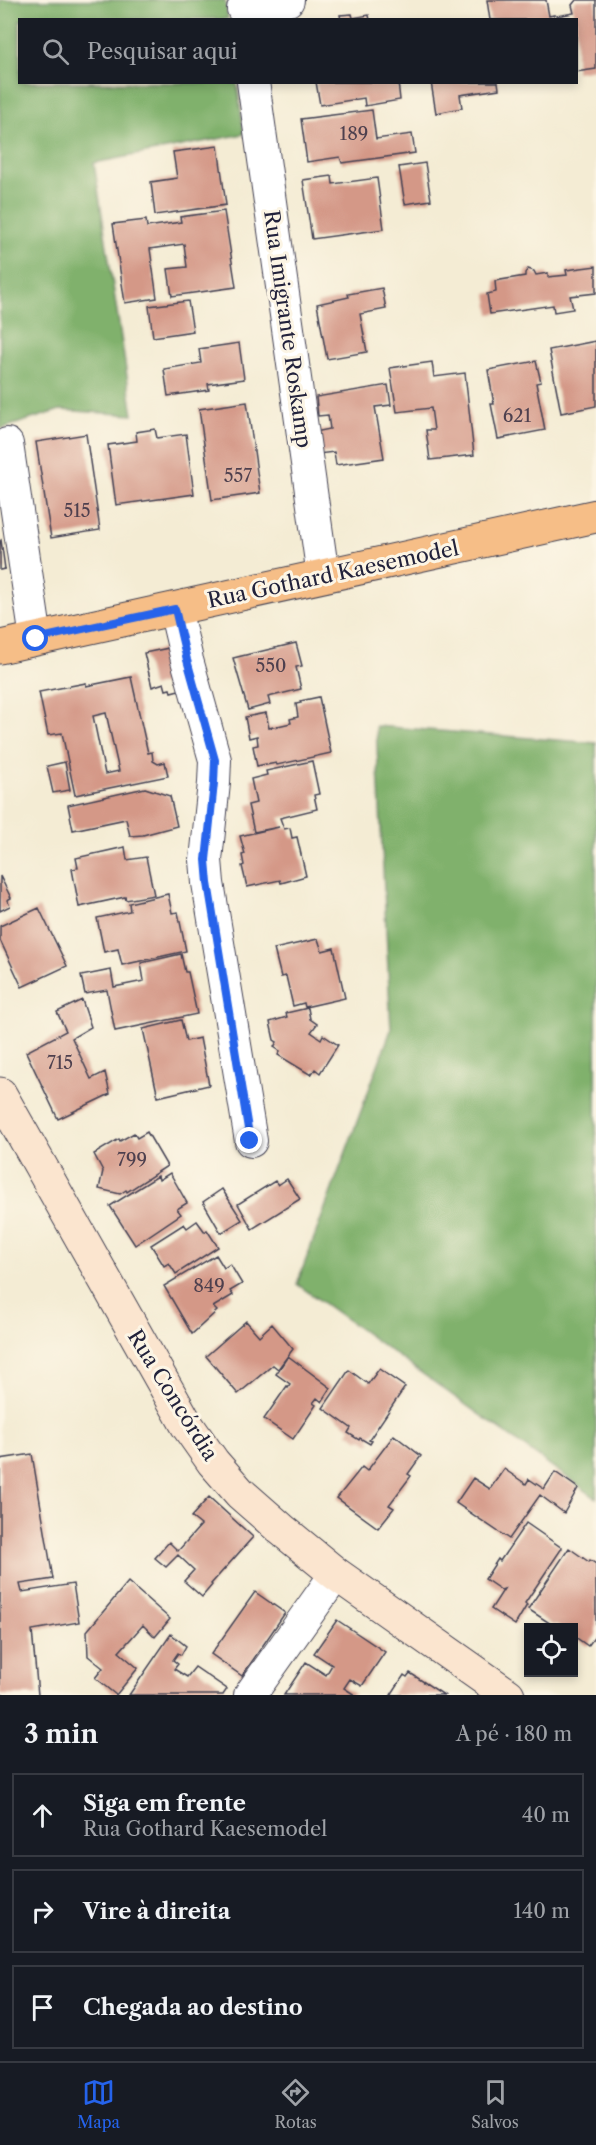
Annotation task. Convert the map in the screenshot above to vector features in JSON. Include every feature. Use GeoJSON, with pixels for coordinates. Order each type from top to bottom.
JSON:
{"type":"FeatureCollection","features":[{"type":"Feature","properties":{"kind":"main road","name":"Rua Gothard Kaesemodel"},"geometry":{"type":"LineString","coordinates":[[0,647],[596,516]]}},
{"type":"Feature","properties":{"kind":"street"},"geometry":{"type":"LineString","coordinates":[[243,9],[288,0]]}},
{"type":"Feature","properties":{"kind":"street","name":"Rua Imigrante Roskamp"},"geometry":{"type":"LineString","coordinates":[[253,84],[323,576]]}},
{"type":"Feature","properties":{"kind":"street"},"geometry":{"type":"LineString","coordinates":[[7,444],[36,639]]}},
{"type":"Feature","properties":{"kind":"street"},"geometry":{"type":"LineString","coordinates":[[175,609],[215,760],[206,860],[207,872],[250,1141]]}},
{"type":"Feature","properties":{"kind":"street","name":"Rua Concórdia"},"geometry":{"type":"LineString","coordinates":[[0,1094],[186,1425],[213,1462],[240,1493],[336,1574],[508,1695]]}},
{"type":"Feature","properties":{"kind":"street"},"geometry":{"type":"LineString","coordinates":[[250,1695],[336,1574]]}},
{"type":"Feature","properties":{"kind":"green space"},"geometry":{"type":"Polygon","coordinates":[[[0,0],[225,0],[228,18],[18,18],[18,84],[237,84],[244,134],[94,163],[133,415],[60,410],[0,429],[0,0]]]}},
{"type":"Feature","properties":{"kind":"green space"},"geometry":{"type":"Polygon","coordinates":[[[376,726],[596,743],[596,1498],[297,1284],[391,1030],[376,726]]]}},
{"type":"Feature","properties":{"kind":"building"},"geometry":{"type":"Polygon","coordinates":[[[487,0],[546,0],[549,16],[554,15],[554,18],[490,18],[487,0]]]}},
{"type":"Feature","properties":{"kind":"building"},"geometry":{"type":"Polygon","coordinates":[[[576,0],[596,0],[596,69],[578,72],[578,18],[557,18],[557,16],[574,13],[572,5],[576,0]]]}},
{"type":"Feature","properties":{"kind":"building"},"geometry":{"type":"Polygon","coordinates":[[[352,14],[353,18],[341,18],[340,15],[352,14]]]}},
{"type":"Feature","properties":{"kind":"building"},"geometry":{"type":"Polygon","coordinates":[[[369,15],[370,18],[353,18],[369,15]]]}},
{"type":"Feature","properties":{"kind":"building"},"geometry":{"type":"Polygon","coordinates":[[[316,84],[398,84],[400,100],[365,106],[364,98],[320,105],[316,84]]]}},
{"type":"Feature","properties":{"kind":"building"},"geometry":{"type":"Polygon","coordinates":[[[431,84],[498,84],[499,89],[460,95],[462,108],[436,113],[431,84]]]}},
{"type":"Feature","properties":{"kind":"building"},"geometry":{"type":"Polygon","coordinates":[[[372,110],[376,139],[412,134],[415,153],[342,163],[340,157],[307,162],[301,119],[372,110]]]}},
{"type":"Feature","properties":{"kind":"building"},"geometry":{"type":"Polygon","coordinates":[[[218,146],[226,205],[155,215],[151,182],[177,178],[173,152],[218,146]]]}},
{"type":"Feature","properties":{"kind":"building"},"geometry":{"type":"Polygon","coordinates":[[[425,163],[431,200],[405,204],[399,167],[425,163]]]}},
{"type":"Feature","properties":{"kind":"building"},"geometry":{"type":"Polygon","coordinates":[[[332,176],[333,184],[377,178],[384,229],[312,239],[303,180],[332,176]]]}},
{"type":"Feature","properties":{"kind":"building"},"geometry":{"type":"Polygon","coordinates":[[[224,211],[236,287],[172,296],[168,269],[187,267],[184,244],[150,249],[157,298],[125,303],[113,224],[146,220],[147,227],[181,222],[180,217],[224,211]]]}},
{"type":"Feature","properties":{"kind":"building"},"geometry":{"type":"Polygon","coordinates":[[[596,266],[596,293],[570,296],[573,309],[554,312],[553,305],[490,314],[487,294],[496,292],[495,281],[525,276],[528,269],[534,271],[536,275],[548,273],[548,277],[567,275],[566,270],[596,266]]]}},
{"type":"Feature","properties":{"kind":"building"},"geometry":{"type":"Polygon","coordinates":[[[382,288],[386,309],[360,314],[367,352],[327,359],[317,304],[349,297],[348,294],[382,288]]]}},
{"type":"Feature","properties":{"kind":"building"},"geometry":{"type":"Polygon","coordinates":[[[188,301],[193,331],[153,337],[149,306],[188,301]]]}},
{"type":"Feature","properties":{"kind":"building"},"geometry":{"type":"Polygon","coordinates":[[[596,341],[596,406],[561,413],[549,350],[596,341]]]}},
{"type":"Feature","properties":{"kind":"building"},"geometry":{"type":"Polygon","coordinates":[[[239,343],[244,379],[208,384],[209,390],[168,396],[164,369],[201,363],[199,349],[239,343]]]}},
{"type":"Feature","properties":{"kind":"building"},"geometry":{"type":"Polygon","coordinates":[[[536,361],[541,382],[536,383],[545,430],[498,439],[491,404],[494,404],[488,370],[536,361]]]}},
{"type":"Feature","properties":{"kind":"building"},"geometry":{"type":"Polygon","coordinates":[[[432,362],[434,377],[465,373],[474,455],[430,460],[426,430],[434,430],[431,408],[397,412],[390,368],[432,362]]]}},
{"type":"Feature","properties":{"kind":"building"},"geometry":{"type":"Polygon","coordinates":[[[388,385],[391,405],[375,407],[384,458],[336,465],[334,452],[318,454],[315,432],[330,429],[328,415],[318,416],[316,397],[388,385]]]}},
{"type":"Feature","properties":{"kind":"building"},"geometry":{"type":"Polygon","coordinates":[[[247,402],[260,493],[212,500],[199,409],[247,402]]]}},
{"type":"Feature","properties":{"kind":"building"},"geometry":{"type":"Polygon","coordinates":[[[155,429],[157,438],[186,434],[194,494],[116,505],[108,445],[137,441],[136,432],[155,429]]]}},
{"type":"Feature","properties":{"kind":"building"},"geometry":{"type":"Polygon","coordinates":[[[86,434],[100,530],[51,538],[36,442],[86,434]]]}},
{"type":"Feature","properties":{"kind":"building"},"geometry":{"type":"Polygon","coordinates":[[[0,541],[5,569],[0,570],[0,541]]]}},
{"type":"Feature","properties":{"kind":"building"},"geometry":{"type":"Polygon","coordinates":[[[296,643],[302,666],[296,667],[301,689],[268,697],[270,704],[248,710],[233,658],[296,643]]]}},
{"type":"Feature","properties":{"kind":"building"},"geometry":{"type":"Polygon","coordinates":[[[169,648],[179,690],[171,692],[170,689],[166,690],[164,683],[152,687],[144,653],[169,648]]]}},
{"type":"Feature","properties":{"kind":"building"},"geometry":{"type":"Polygon","coordinates":[[[131,677],[148,753],[152,752],[153,761],[158,764],[165,762],[168,776],[75,795],[62,733],[48,735],[39,692],[86,683],[86,686],[131,677]],[[106,713],[93,716],[105,774],[119,771],[106,713]]]}},
{"type":"Feature","properties":{"kind":"building"},"geometry":{"type":"Polygon","coordinates":[[[319,697],[331,753],[277,765],[276,763],[257,766],[253,746],[258,745],[257,736],[249,738],[245,717],[266,713],[269,728],[291,723],[290,719],[298,717],[296,704],[319,697]]]}},
{"type":"Feature","properties":{"kind":"building"},"geometry":{"type":"Polygon","coordinates":[[[312,761],[319,794],[314,795],[317,809],[280,818],[284,829],[290,828],[292,838],[297,837],[306,876],[281,883],[280,880],[247,887],[242,866],[244,865],[242,855],[245,854],[240,836],[279,827],[254,832],[248,805],[256,803],[251,779],[267,775],[266,771],[312,761]]]}},
{"type":"Feature","properties":{"kind":"building"},"geometry":{"type":"Polygon","coordinates":[[[65,762],[70,790],[53,793],[47,766],[65,762]]]}},
{"type":"Feature","properties":{"kind":"building"},"geometry":{"type":"Polygon","coordinates":[[[145,788],[170,796],[177,826],[130,836],[126,819],[73,830],[68,805],[145,788]]]}},
{"type":"Feature","properties":{"kind":"building"},"geometry":{"type":"Polygon","coordinates":[[[125,847],[127,860],[146,857],[154,895],[126,900],[125,897],[79,907],[72,869],[78,868],[76,858],[125,847]]]}},
{"type":"Feature","properties":{"kind":"building"},"geometry":{"type":"Polygon","coordinates":[[[0,876],[11,898],[7,900],[10,906],[0,911],[0,876]]]}},
{"type":"Feature","properties":{"kind":"building"},"geometry":{"type":"Polygon","coordinates":[[[168,894],[172,913],[178,912],[186,951],[122,965],[118,949],[104,952],[97,918],[130,911],[129,903],[168,894]]]}},
{"type":"Feature","properties":{"kind":"building"},"geometry":{"type":"Polygon","coordinates":[[[39,908],[67,966],[22,987],[0,940],[0,926],[39,908]]]}},
{"type":"Feature","properties":{"kind":"building"},"geometry":{"type":"Polygon","coordinates":[[[318,939],[322,951],[334,948],[345,998],[305,1007],[304,1003],[293,1006],[286,976],[281,977],[274,949],[318,939]]]}},
{"type":"Feature","properties":{"kind":"building"},"geometry":{"type":"Polygon","coordinates":[[[181,954],[185,972],[188,972],[197,1014],[115,1031],[107,990],[85,994],[81,976],[111,970],[114,987],[144,981],[141,963],[181,954]]]}},
{"type":"Feature","properties":{"kind":"building"},"geometry":{"type":"Polygon","coordinates":[[[82,1000],[91,1027],[72,1038],[91,1079],[105,1072],[110,1094],[58,1119],[26,1052],[66,1031],[57,1012],[82,1000]]]}},
{"type":"Feature","properties":{"kind":"building"},"geometry":{"type":"Polygon","coordinates":[[[308,1008],[310,1019],[317,1024],[311,1032],[321,1039],[323,1035],[338,1045],[320,1073],[315,1069],[311,1075],[278,1055],[280,1051],[274,1047],[277,1042],[274,1040],[270,1022],[287,1017],[286,1013],[308,1008]]]}},
{"type":"Feature","properties":{"kind":"building"},"geometry":{"type":"Polygon","coordinates":[[[181,1020],[186,1041],[200,1038],[209,1085],[158,1097],[143,1029],[181,1020]]]}},
{"type":"Feature","properties":{"kind":"building"},"geometry":{"type":"Polygon","coordinates":[[[147,1132],[167,1166],[127,1192],[126,1190],[120,1194],[99,1189],[103,1171],[94,1154],[119,1139],[120,1141],[134,1133],[137,1138],[147,1132]]]}},
{"type":"Feature","properties":{"kind":"building"},"geometry":{"type":"Polygon","coordinates":[[[170,1173],[187,1203],[177,1209],[181,1214],[135,1245],[110,1206],[158,1176],[159,1180],[170,1173]]]}},
{"type":"Feature","properties":{"kind":"building"},"geometry":{"type":"Polygon","coordinates":[[[287,1179],[300,1199],[252,1229],[238,1204],[275,1181],[278,1185],[287,1179]]]}},
{"type":"Feature","properties":{"kind":"building"},"geometry":{"type":"Polygon","coordinates":[[[222,1189],[242,1220],[221,1233],[203,1202],[222,1189]]]}},
{"type":"Feature","properties":{"kind":"building"},"geometry":{"type":"Polygon","coordinates":[[[197,1221],[205,1232],[207,1230],[218,1247],[176,1274],[169,1263],[164,1266],[151,1245],[184,1224],[187,1228],[197,1221]]]}},
{"type":"Feature","properties":{"kind":"building"},"geometry":{"type":"Polygon","coordinates":[[[216,1255],[224,1268],[230,1264],[242,1284],[230,1291],[233,1295],[213,1307],[217,1311],[192,1334],[164,1286],[216,1255]]]}},
{"type":"Feature","properties":{"kind":"building"},"geometry":{"type":"Polygon","coordinates":[[[246,1321],[259,1336],[272,1324],[293,1349],[278,1369],[273,1365],[238,1394],[206,1356],[246,1321]]]}},
{"type":"Feature","properties":{"kind":"building"},"geometry":{"type":"Polygon","coordinates":[[[288,1356],[331,1388],[322,1402],[317,1398],[313,1403],[316,1405],[293,1439],[264,1419],[290,1384],[276,1374],[288,1356]]]}},
{"type":"Feature","properties":{"kind":"building"},"geometry":{"type":"Polygon","coordinates":[[[379,1369],[405,1387],[369,1440],[372,1441],[370,1444],[348,1433],[351,1428],[323,1408],[349,1370],[368,1384],[379,1369]]]}},
{"type":"Feature","properties":{"kind":"building"},"geometry":{"type":"Polygon","coordinates":[[[394,1435],[421,1456],[408,1474],[411,1476],[389,1505],[394,1508],[378,1528],[337,1498],[362,1467],[367,1471],[394,1435]]]}},
{"type":"Feature","properties":{"kind":"building"},"geometry":{"type":"Polygon","coordinates":[[[32,1454],[53,1579],[20,1584],[22,1592],[73,1584],[79,1622],[32,1630],[38,1695],[0,1695],[0,1459],[32,1454]]]}},
{"type":"Feature","properties":{"kind":"building"},"geometry":{"type":"Polygon","coordinates":[[[504,1469],[526,1484],[529,1479],[544,1489],[555,1472],[578,1488],[564,1513],[540,1495],[509,1539],[456,1503],[473,1478],[490,1489],[504,1469]]]}},
{"type":"Feature","properties":{"kind":"building"},"geometry":{"type":"Polygon","coordinates":[[[209,1497],[253,1537],[202,1597],[184,1581],[194,1570],[178,1555],[166,1567],[155,1558],[169,1542],[178,1551],[201,1525],[191,1517],[209,1497]]]}},
{"type":"Feature","properties":{"kind":"building"},"geometry":{"type":"Polygon","coordinates":[[[526,1523],[562,1548],[525,1603],[527,1605],[515,1625],[491,1609],[504,1589],[501,1590],[485,1579],[526,1523]]]}},
{"type":"Feature","properties":{"kind":"building"},"geometry":{"type":"Polygon","coordinates":[[[569,1548],[589,1562],[590,1560],[596,1564],[596,1635],[588,1646],[578,1639],[578,1623],[549,1623],[528,1609],[569,1548]]]}},
{"type":"Feature","properties":{"kind":"building"},"geometry":{"type":"Polygon","coordinates":[[[128,1582],[170,1619],[155,1637],[143,1625],[119,1652],[138,1668],[116,1695],[95,1678],[103,1668],[88,1656],[87,1631],[128,1582]]]}},
{"type":"Feature","properties":{"kind":"building"},"geometry":{"type":"Polygon","coordinates":[[[255,1592],[285,1613],[242,1676],[211,1654],[255,1592]]]}},
{"type":"Feature","properties":{"kind":"building"},"geometry":{"type":"Polygon","coordinates":[[[337,1620],[385,1652],[362,1686],[350,1679],[344,1688],[355,1695],[284,1695],[306,1662],[326,1675],[332,1665],[314,1653],[337,1620]]]}},
{"type":"Feature","properties":{"kind":"building"},"geometry":{"type":"Polygon","coordinates":[[[171,1634],[186,1646],[181,1655],[178,1653],[173,1660],[178,1664],[174,1669],[187,1677],[195,1667],[227,1689],[223,1695],[129,1695],[171,1634]]]}},
{"type":"Feature","properties":{"kind":"building"},"geometry":{"type":"Polygon","coordinates":[[[410,1673],[444,1695],[391,1695],[404,1675],[407,1677],[410,1673]]]}},
{"type":"Feature","properties":{"kind":"route"},"geometry":{"type":"LineString","coordinates":[[36,639],[175,609],[215,760],[206,860],[208,883],[250,1141]]}}]}
